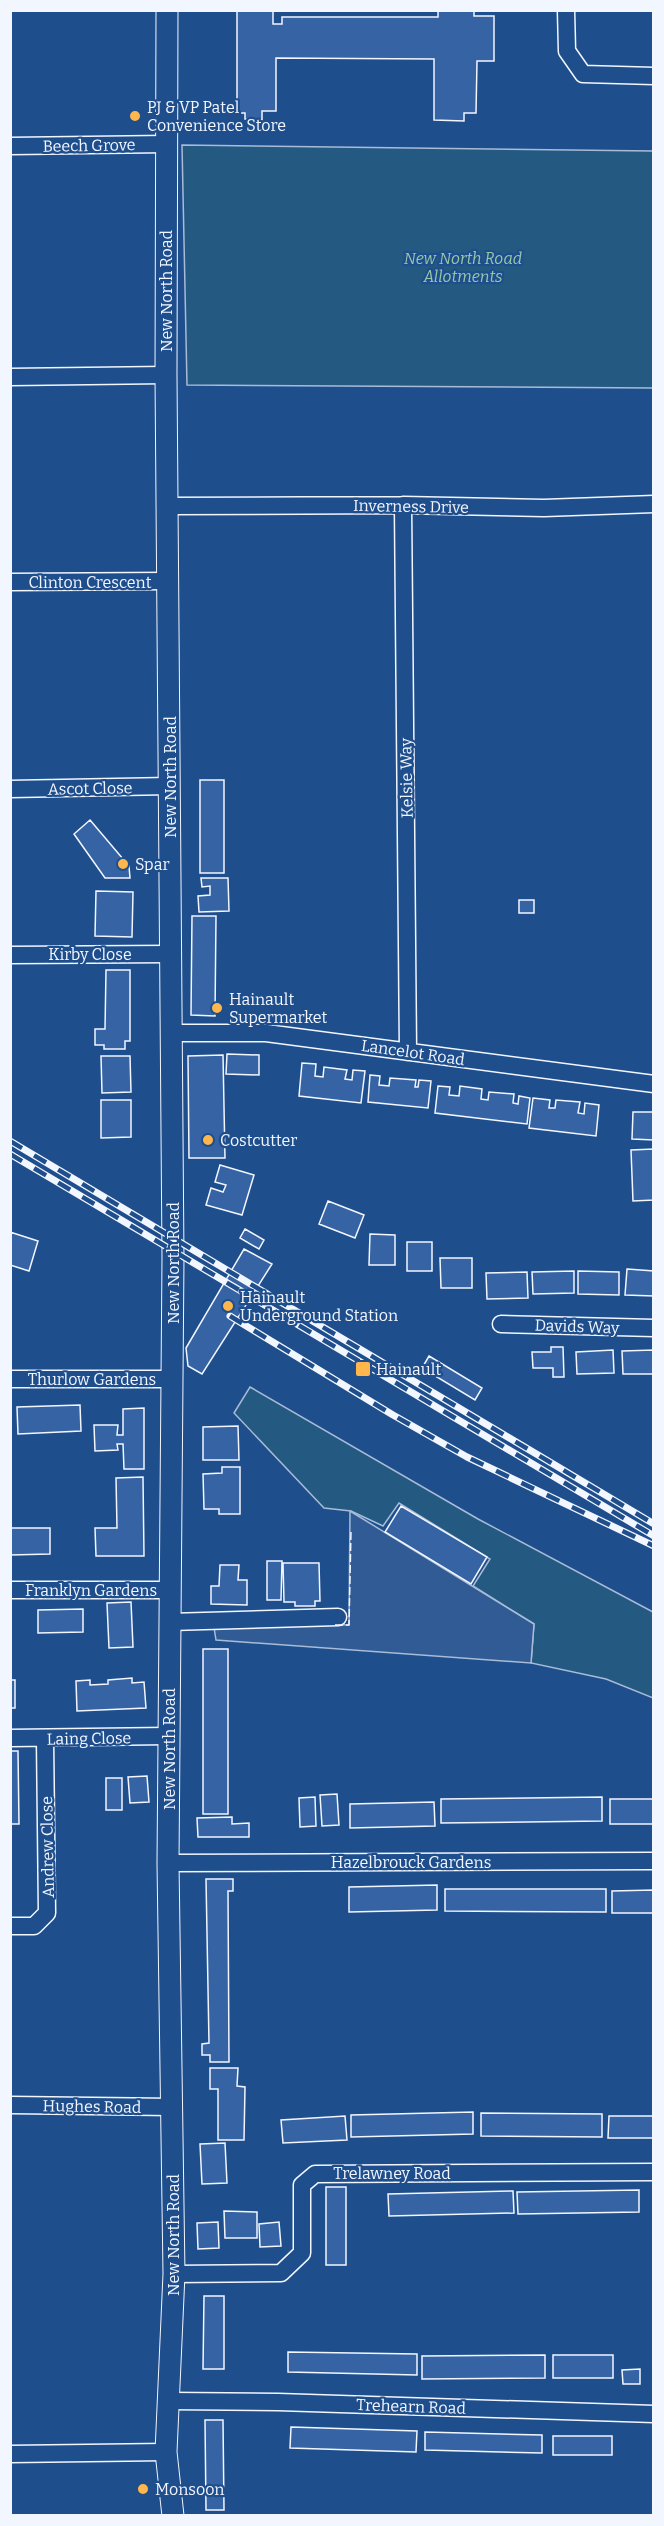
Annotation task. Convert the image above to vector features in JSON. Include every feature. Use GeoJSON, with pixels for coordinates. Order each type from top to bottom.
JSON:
{"type":"FeatureCollection","features":[{"type":"Feature","properties":{"kind":"street","name":"New North Road"},"geometry":{"type":"LineString","coordinates":[[167,10],[166,375],[173,1379],[168,1863],[174,2274],[166,2452],[173,2516]]}},
{"type":"Feature","properties":{"kind":"street"},"geometry":{"type":"LineString","coordinates":[[566,10],[567,51],[583,74],[654,76]]}},
{"type":"Feature","properties":{"kind":"street","name":"Beech Grove"},"geometry":{"type":"LineString","coordinates":[[10,146],[167,144]]}},
{"type":"Feature","properties":{"kind":"street"},"geometry":{"type":"LineString","coordinates":[[10,377],[166,375]]}},
{"type":"Feature","properties":{"kind":"street","name":"Inverness Drive"},"geometry":{"type":"LineString","coordinates":[[168,506],[403,504],[544,508],[654,504]]}},
{"type":"Feature","properties":{"kind":"street","name":"Kelsie Way"},"geometry":{"type":"LineString","coordinates":[[403,504],[408,1052]]}},
{"type":"Feature","properties":{"kind":"street","name":"Clinton Crescent"},"geometry":{"type":"LineString","coordinates":[[10,582],[169,581]]}},
{"type":"Feature","properties":{"kind":"street","name":"Ascot Close"},"geometry":{"type":"LineString","coordinates":[[10,789],[170,786]]}},
{"type":"Feature","properties":{"kind":"street","name":"Kirby Close"},"geometry":{"type":"LineString","coordinates":[[10,955],[170,954]]}},
{"type":"Feature","properties":{"kind":"street","name":"Lancelot Road"},"geometry":{"type":"LineString","coordinates":[[171,1033],[266,1033],[654,1084]]}},
{"type":"Feature","properties":{"kind":"street","name":"Davids Way"},"geometry":{"type":"LineString","coordinates":[[501,1324],[654,1328]]}},
{"type":"Feature","properties":{"kind":"street","name":"Thurlow Gardens"},"geometry":{"type":"LineString","coordinates":[[10,1379],[173,1379]]}},
{"type":"Feature","properties":{"kind":"street","name":"Franklyn Gardens"},"geometry":{"type":"LineString","coordinates":[[10,1590],[171,1590]]}},
{"type":"Feature","properties":{"kind":"street"},"geometry":{"type":"LineString","coordinates":[[170,1622],[338,1617]]}},
{"type":"Feature","properties":{"kind":"street","name":"Laing Close"},"geometry":{"type":"LineString","coordinates":[[10,1738],[168,1736]]}},
{"type":"Feature","properties":{"kind":"street","name":"Andrew Close"},"geometry":{"type":"LineString","coordinates":[[10,1926],[34,1926],[47,1913],[45,1739]]}},
{"type":"Feature","properties":{"kind":"street","name":"Hazelbrouck Gardens"},"geometry":{"type":"LineString","coordinates":[[168,1863],[654,1861]]}},
{"type":"Feature","properties":{"kind":"street","name":"Hughes Road"},"geometry":{"type":"LineString","coordinates":[[10,2105],[172,2107]]}},
{"type":"Feature","properties":{"kind":"street","name":"Trelawney Road"},"geometry":{"type":"LineString","coordinates":[[174,2274],[281,2273],[302,2253],[302,2185],[315,2174],[654,2172]]}},
{"type":"Feature","properties":{"kind":"street","name":"Trehearn Road"},"geometry":{"type":"LineString","coordinates":[[169,2401],[278,2402],[654,2414]]}},
{"type":"Feature","properties":{"kind":"street"},"geometry":{"type":"LineString","coordinates":[[10,2454],[166,2452]]}},
{"type":"Feature","properties":{"kind":"green space","name":"New North Road Allotments"},"geometry":{"type":"Polygon","coordinates":[[[182,145],[653,151],[653,388],[187,385],[182,145]]]}},
{"type":"Feature","properties":{"kind":"green space"},"geometry":{"type":"Polygon","coordinates":[[[250,1387],[478,1519],[653,1612],[653,1698],[606,1679],[531,1663],[534,1624],[473,1586],[490,1559],[399,1503],[383,1526],[351,1511],[324,1508],[234,1413],[250,1387]]]}},
{"type":"Feature","properties":{"kind":"shaded area"},"geometry":{"type":"Polygon","coordinates":[[[350,1511],[534,1624],[531,1663],[216,1640],[213,1621],[349,1625],[350,1511]]]}},
{"type":"Feature","properties":{"kind":"building"},"geometry":{"type":"Polygon","coordinates":[[[237,10],[273,10],[273,24],[282,24],[282,17],[438,17],[438,10],[474,10],[474,16],[494,16],[494,61],[477,61],[476,113],[464,113],[464,121],[434,120],[434,59],[276,58],[276,111],[262,111],[262,120],[245,119],[245,113],[237,113],[237,10]]]}},
{"type":"Feature","properties":{"kind":"building"},"geometry":{"type":"Polygon","coordinates":[[[200,780],[224,780],[224,873],[200,873],[200,780]]]}},
{"type":"Feature","properties":{"kind":"building"},"geometry":{"type":"Polygon","coordinates":[[[90,820],[129,866],[130,878],[105,878],[74,834],[90,820]]]}},
{"type":"Feature","properties":{"kind":"building"},"geometry":{"type":"Polygon","coordinates":[[[201,878],[228,878],[229,911],[199,912],[198,896],[210,895],[210,886],[202,887],[201,878]]]}},
{"type":"Feature","properties":{"kind":"building"},"geometry":{"type":"Polygon","coordinates":[[[96,891],[133,892],[132,937],[95,936],[96,891]]]}},
{"type":"Feature","properties":{"kind":"building"},"geometry":{"type":"Polygon","coordinates":[[[519,900],[534,900],[534,913],[519,913],[519,900]]]}},
{"type":"Feature","properties":{"kind":"building"},"geometry":{"type":"Polygon","coordinates":[[[192,916],[216,916],[215,1016],[191,1015],[192,916]]]}},
{"type":"Feature","properties":{"kind":"building"},"geometry":{"type":"Polygon","coordinates":[[[106,970],[130,970],[130,1041],[125,1041],[125,1049],[104,1049],[104,1045],[95,1045],[95,1029],[105,1029],[106,970]]]}},
{"type":"Feature","properties":{"kind":"building"},"geometry":{"type":"Polygon","coordinates":[[[227,1054],[259,1055],[259,1075],[226,1074],[227,1054]]]}},
{"type":"Feature","properties":{"kind":"building"},"geometry":{"type":"Polygon","coordinates":[[[223,1055],[225,1158],[189,1158],[188,1056],[223,1055]]]}},
{"type":"Feature","properties":{"kind":"building"},"geometry":{"type":"Polygon","coordinates":[[[101,1056],[130,1056],[131,1092],[102,1093],[101,1056]]]}},
{"type":"Feature","properties":{"kind":"building"},"geometry":{"type":"Polygon","coordinates":[[[302,1063],[316,1064],[315,1076],[323,1077],[324,1067],[347,1070],[345,1079],[352,1080],[353,1070],[365,1071],[361,1103],[299,1096],[302,1063]]]}},
{"type":"Feature","properties":{"kind":"building"},"geometry":{"type":"Polygon","coordinates":[[[370,1075],[380,1076],[379,1085],[389,1086],[390,1078],[416,1080],[415,1087],[418,1087],[419,1080],[431,1081],[428,1108],[368,1102],[370,1075]]]}},
{"type":"Feature","properties":{"kind":"building"},"geometry":{"type":"Polygon","coordinates":[[[438,1086],[450,1087],[449,1095],[459,1096],[460,1086],[482,1089],[481,1099],[488,1100],[489,1092],[514,1094],[513,1103],[518,1104],[519,1096],[530,1098],[527,1124],[435,1113],[438,1086]]]}},
{"type":"Feature","properties":{"kind":"building"},"geometry":{"type":"Polygon","coordinates":[[[533,1098],[550,1100],[549,1108],[555,1108],[556,1100],[580,1102],[578,1113],[584,1114],[585,1103],[599,1105],[596,1136],[529,1128],[533,1098]]]}},
{"type":"Feature","properties":{"kind":"building"},"geometry":{"type":"Polygon","coordinates":[[[101,1100],[131,1100],[131,1137],[101,1138],[101,1100]]]}},
{"type":"Feature","properties":{"kind":"building"},"geometry":{"type":"Polygon","coordinates":[[[633,1112],[654,1112],[654,1140],[632,1139],[633,1112]]]}},
{"type":"Feature","properties":{"kind":"building"},"geometry":{"type":"Polygon","coordinates":[[[654,1149],[654,1200],[633,1201],[631,1150],[654,1149]]]}},
{"type":"Feature","properties":{"kind":"building"},"geometry":{"type":"Polygon","coordinates":[[[220,1165],[254,1175],[242,1215],[206,1205],[211,1188],[223,1192],[226,1185],[215,1182],[220,1165]]]}},
{"type":"Feature","properties":{"kind":"building"},"geometry":{"type":"Polygon","coordinates":[[[328,1201],[364,1215],[355,1238],[319,1224],[328,1201]]]}},
{"type":"Feature","properties":{"kind":"building"},"geometry":{"type":"Polygon","coordinates":[[[245,1229],[264,1240],[259,1249],[240,1238],[245,1229]]]}},
{"type":"Feature","properties":{"kind":"building"},"geometry":{"type":"Polygon","coordinates":[[[10,1232],[38,1241],[29,1271],[10,1265],[10,1232]]]}},
{"type":"Feature","properties":{"kind":"building"},"geometry":{"type":"Polygon","coordinates":[[[370,1234],[395,1235],[395,1265],[369,1265],[370,1234]]]}},
{"type":"Feature","properties":{"kind":"building"},"geometry":{"type":"Polygon","coordinates":[[[407,1242],[432,1242],[432,1271],[407,1271],[407,1242]]]}},
{"type":"Feature","properties":{"kind":"building","name":"Hainault Underground Station"},"geometry":{"type":"Polygon","coordinates":[[[244,1249],[272,1264],[202,1374],[188,1366],[186,1348],[244,1249]]]}},
{"type":"Feature","properties":{"kind":"building"},"geometry":{"type":"Polygon","coordinates":[[[440,1258],[472,1258],[472,1288],[441,1288],[440,1258]]]}},
{"type":"Feature","properties":{"kind":"building"},"geometry":{"type":"Polygon","coordinates":[[[627,1269],[654,1271],[654,1296],[625,1295],[627,1269]]]}},
{"type":"Feature","properties":{"kind":"building"},"geometry":{"type":"Polygon","coordinates":[[[574,1271],[574,1293],[533,1294],[532,1272],[574,1271]]]}},
{"type":"Feature","properties":{"kind":"building"},"geometry":{"type":"Polygon","coordinates":[[[578,1271],[619,1272],[619,1295],[578,1294],[578,1271]]]}},
{"type":"Feature","properties":{"kind":"building"},"geometry":{"type":"Polygon","coordinates":[[[527,1272],[528,1298],[487,1299],[486,1273],[527,1272]]]}},
{"type":"Feature","properties":{"kind":"building"},"geometry":{"type":"Polygon","coordinates":[[[551,1347],[563,1347],[564,1377],[553,1377],[553,1368],[533,1368],[532,1352],[551,1352],[551,1347]]]}},
{"type":"Feature","properties":{"kind":"building"},"geometry":{"type":"Polygon","coordinates":[[[613,1350],[614,1373],[577,1374],[576,1352],[613,1350]]]}},
{"type":"Feature","properties":{"kind":"building"},"geometry":{"type":"Polygon","coordinates":[[[654,1350],[654,1374],[623,1374],[622,1351],[654,1350]]]}},
{"type":"Feature","properties":{"kind":"building"},"geometry":{"type":"Polygon","coordinates":[[[429,1356],[482,1388],[475,1400],[422,1368],[429,1356]]]}},
{"type":"Feature","properties":{"kind":"building"},"geometry":{"type":"Polygon","coordinates":[[[80,1405],[81,1431],[18,1434],[17,1407],[80,1405]]]}},
{"type":"Feature","properties":{"kind":"building"},"geometry":{"type":"Polygon","coordinates":[[[144,1408],[144,1469],[124,1469],[123,1444],[117,1444],[118,1450],[95,1451],[94,1425],[118,1425],[117,1435],[123,1435],[123,1409],[144,1408]]]}},
{"type":"Feature","properties":{"kind":"building"},"geometry":{"type":"Polygon","coordinates":[[[238,1426],[239,1460],[203,1460],[203,1427],[238,1426]]]}},
{"type":"Feature","properties":{"kind":"building"},"geometry":{"type":"Polygon","coordinates":[[[222,1467],[240,1467],[240,1514],[219,1514],[219,1509],[204,1509],[203,1474],[222,1473],[222,1467]]]}},
{"type":"Feature","properties":{"kind":"building"},"geometry":{"type":"Polygon","coordinates":[[[143,1477],[144,1556],[96,1556],[95,1528],[117,1528],[116,1478],[143,1477]]]}},
{"type":"Feature","properties":{"kind":"building"},"geometry":{"type":"Polygon","coordinates":[[[401,1506],[487,1557],[471,1584],[385,1532],[401,1506]]]}},
{"type":"Feature","properties":{"kind":"building"},"geometry":{"type":"Polygon","coordinates":[[[10,1528],[50,1528],[50,1554],[10,1555],[10,1528]]]}},
{"type":"Feature","properties":{"kind":"building"},"geometry":{"type":"Polygon","coordinates":[[[267,1561],[282,1561],[281,1600],[267,1600],[267,1561]]]}},
{"type":"Feature","properties":{"kind":"building"},"geometry":{"type":"Polygon","coordinates":[[[283,1563],[319,1563],[320,1601],[315,1601],[315,1606],[295,1606],[295,1602],[284,1602],[283,1563]]]}},
{"type":"Feature","properties":{"kind":"building"},"geometry":{"type":"Polygon","coordinates":[[[220,1565],[239,1565],[238,1580],[247,1580],[247,1605],[211,1604],[211,1586],[219,1586],[220,1565]]]}},
{"type":"Feature","properties":{"kind":"building"},"geometry":{"type":"Polygon","coordinates":[[[131,1602],[133,1647],[109,1648],[107,1603],[131,1602]]]}},
{"type":"Feature","properties":{"kind":"building"},"geometry":{"type":"Polygon","coordinates":[[[83,1609],[83,1632],[38,1633],[38,1610],[83,1609]]]}},
{"type":"Feature","properties":{"kind":"building"},"geometry":{"type":"Polygon","coordinates":[[[203,1649],[228,1649],[228,1814],[203,1814],[203,1649]]]}},
{"type":"Feature","properties":{"kind":"building"},"geometry":{"type":"Polygon","coordinates":[[[132,1678],[132,1683],[144,1682],[146,1708],[77,1711],[76,1681],[90,1680],[90,1685],[108,1684],[108,1680],[132,1678]]]}},
{"type":"Feature","properties":{"kind":"building"},"geometry":{"type":"Polygon","coordinates":[[[10,1680],[15,1680],[15,1708],[10,1708],[10,1680]]]}},
{"type":"Feature","properties":{"kind":"building"},"geometry":{"type":"Polygon","coordinates":[[[10,1751],[18,1751],[19,1824],[10,1824],[10,1751]]]}},
{"type":"Feature","properties":{"kind":"building"},"geometry":{"type":"Polygon","coordinates":[[[147,1776],[149,1802],[130,1803],[128,1777],[147,1776]]]}},
{"type":"Feature","properties":{"kind":"building"},"geometry":{"type":"Polygon","coordinates":[[[106,1778],[122,1778],[122,1810],[106,1810],[106,1778]]]}},
{"type":"Feature","properties":{"kind":"building"},"geometry":{"type":"Polygon","coordinates":[[[337,1794],[339,1825],[322,1826],[320,1795],[337,1794]]]}},
{"type":"Feature","properties":{"kind":"building"},"geometry":{"type":"Polygon","coordinates":[[[315,1797],[316,1826],[300,1827],[299,1798],[315,1797]]]}},
{"type":"Feature","properties":{"kind":"building"},"geometry":{"type":"Polygon","coordinates":[[[602,1797],[602,1821],[441,1823],[441,1799],[602,1797]]]}},
{"type":"Feature","properties":{"kind":"building"},"geometry":{"type":"Polygon","coordinates":[[[610,1799],[654,1799],[654,1824],[610,1824],[610,1799]]]}},
{"type":"Feature","properties":{"kind":"building"},"geometry":{"type":"Polygon","coordinates":[[[434,1802],[435,1826],[350,1828],[350,1804],[434,1802]]]}},
{"type":"Feature","properties":{"kind":"building"},"geometry":{"type":"Polygon","coordinates":[[[232,1817],[232,1824],[249,1823],[249,1837],[198,1837],[197,1818],[232,1817]]]}},
{"type":"Feature","properties":{"kind":"building"},"geometry":{"type":"Polygon","coordinates":[[[206,1879],[233,1879],[233,1891],[228,1891],[229,2062],[210,2062],[210,2055],[202,2055],[202,2044],[209,2043],[206,1879]]]}},
{"type":"Feature","properties":{"kind":"building"},"geometry":{"type":"Polygon","coordinates":[[[437,1885],[437,1910],[349,1912],[349,1887],[437,1885]]]}},
{"type":"Feature","properties":{"kind":"building"},"geometry":{"type":"Polygon","coordinates":[[[445,1889],[606,1889],[606,1912],[445,1911],[445,1889]]]}},
{"type":"Feature","properties":{"kind":"building"},"geometry":{"type":"Polygon","coordinates":[[[654,1890],[654,1913],[612,1913],[612,1891],[654,1890]]]}},
{"type":"Feature","properties":{"kind":"building"},"geometry":{"type":"Polygon","coordinates":[[[210,2068],[238,2068],[237,2086],[245,2087],[244,2140],[218,2140],[218,2089],[210,2089],[210,2068]]]}},
{"type":"Feature","properties":{"kind":"building"},"geometry":{"type":"Polygon","coordinates":[[[473,2112],[473,2134],[351,2137],[351,2115],[473,2112]]]}},
{"type":"Feature","properties":{"kind":"building"},"geometry":{"type":"Polygon","coordinates":[[[481,2113],[602,2114],[602,2137],[481,2136],[481,2113]]]}},
{"type":"Feature","properties":{"kind":"building"},"geometry":{"type":"Polygon","coordinates":[[[345,2116],[347,2140],[283,2143],[281,2120],[345,2116]]]}},
{"type":"Feature","properties":{"kind":"building"},"geometry":{"type":"Polygon","coordinates":[[[609,2116],[654,2116],[654,2138],[608,2138],[609,2116]]]}},
{"type":"Feature","properties":{"kind":"building"},"geometry":{"type":"Polygon","coordinates":[[[225,2143],[227,2183],[202,2184],[200,2144],[225,2143]]]}},
{"type":"Feature","properties":{"kind":"building"},"geometry":{"type":"Polygon","coordinates":[[[326,2187],[346,2187],[346,2265],[326,2265],[326,2187]]]}},
{"type":"Feature","properties":{"kind":"building"},"geometry":{"type":"Polygon","coordinates":[[[639,2190],[639,2212],[518,2214],[517,2192],[639,2190]]]}},
{"type":"Feature","properties":{"kind":"building"},"geometry":{"type":"Polygon","coordinates":[[[513,2191],[514,2213],[389,2216],[388,2194],[513,2191]]]}},
{"type":"Feature","properties":{"kind":"building"},"geometry":{"type":"Polygon","coordinates":[[[224,2211],[257,2212],[257,2238],[225,2238],[224,2211]]]}},
{"type":"Feature","properties":{"kind":"building"},"geometry":{"type":"Polygon","coordinates":[[[218,2222],[219,2248],[198,2249],[197,2223],[218,2222]]]}},
{"type":"Feature","properties":{"kind":"building"},"geometry":{"type":"Polygon","coordinates":[[[279,2222],[281,2246],[260,2247],[259,2224],[279,2222]]]}},
{"type":"Feature","properties":{"kind":"building"},"geometry":{"type":"Polygon","coordinates":[[[204,2296],[224,2296],[224,2369],[203,2369],[204,2296]]]}},
{"type":"Feature","properties":{"kind":"building"},"geometry":{"type":"Polygon","coordinates":[[[288,2352],[417,2354],[417,2375],[288,2372],[288,2352]]]}},
{"type":"Feature","properties":{"kind":"building"},"geometry":{"type":"Polygon","coordinates":[[[545,2355],[545,2378],[422,2379],[422,2356],[545,2355]]]}},
{"type":"Feature","properties":{"kind":"building"},"geometry":{"type":"Polygon","coordinates":[[[553,2355],[613,2355],[613,2378],[553,2378],[553,2355]]]}},
{"type":"Feature","properties":{"kind":"building"},"geometry":{"type":"Polygon","coordinates":[[[640,2369],[640,2384],[623,2384],[622,2370],[640,2369]]]}},
{"type":"Feature","properties":{"kind":"building"},"geometry":{"type":"Polygon","coordinates":[[[205,2420],[223,2420],[224,2510],[206,2510],[205,2420]]]}},
{"type":"Feature","properties":{"kind":"building"},"geometry":{"type":"Polygon","coordinates":[[[291,2427],[417,2431],[416,2452],[290,2448],[291,2427]]]}},
{"type":"Feature","properties":{"kind":"building"},"geometry":{"type":"Polygon","coordinates":[[[425,2432],[542,2435],[542,2453],[425,2450],[425,2432]]]}},
{"type":"Feature","properties":{"kind":"building"},"geometry":{"type":"Polygon","coordinates":[[[553,2436],[612,2436],[612,2455],[553,2455],[553,2436]]]}},
{"type":"Feature","properties":{"kind":"railway"},"geometry":{"type":"LineString","coordinates":[[10,1141],[654,1524]]}},
{"type":"Feature","properties":{"kind":"railway"},"geometry":{"type":"LineString","coordinates":[[10,1154],[654,1536]]}},
{"type":"Feature","properties":{"kind":"railway"},"geometry":{"type":"LineString","coordinates":[[230,1316],[467,1457],[654,1546]]}},
{"type":"Feature","properties":{"kind":"fence"},"geometry":{"type":"LineString","coordinates":[[335,1625],[349,1625],[351,1531]]}},
{"type":"Feature","properties":{"kind":"place","name":"PJ & VP Patel Convenience Store"},"geometry":{"type":"Point","coordinates":[135,116]}},
{"type":"Feature","properties":{"kind":"place","name":"Spar"},"geometry":{"type":"Point","coordinates":[123,864]}},
{"type":"Feature","properties":{"kind":"place","name":"Hainault Supermarket"},"geometry":{"type":"Point","coordinates":[217,1008]}},
{"type":"Feature","properties":{"kind":"place","name":"Costcutter"},"geometry":{"type":"Point","coordinates":[208,1140]}},
{"type":"Feature","properties":{"kind":"place","name":"Hainault Underground Station"},"geometry":{"type":"Point","coordinates":[228,1306]}},
{"type":"Feature","properties":{"kind":"place","name":"Hainault"},"geometry":{"type":"Point","coordinates":[363,1369]}},
{"type":"Feature","properties":{"kind":"place","name":"Monsoon"},"geometry":{"type":"Point","coordinates":[143,2489]}}]}
